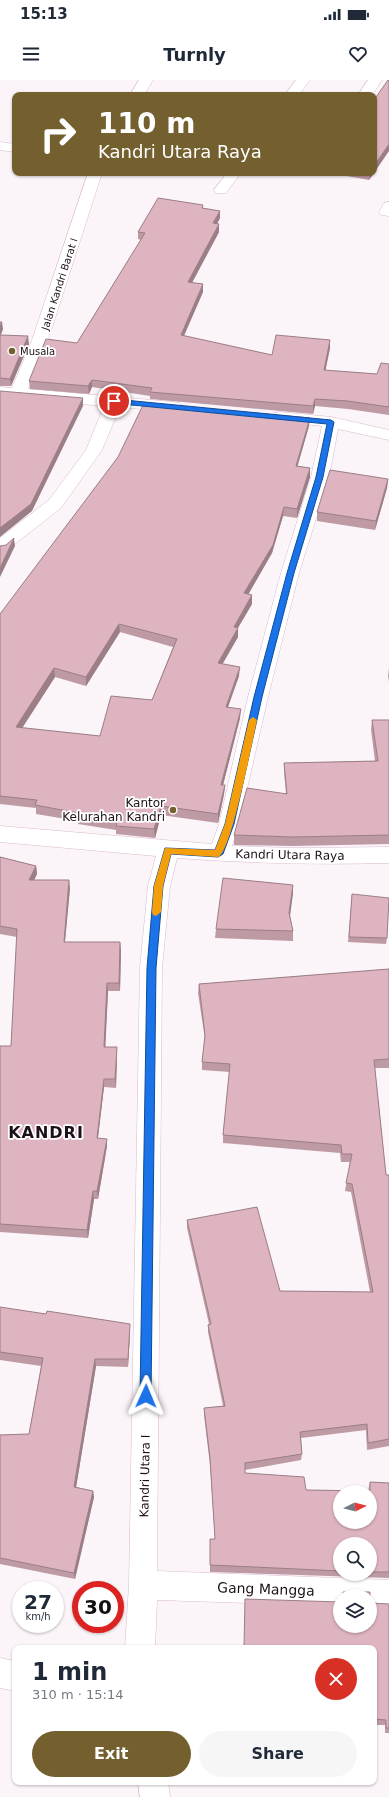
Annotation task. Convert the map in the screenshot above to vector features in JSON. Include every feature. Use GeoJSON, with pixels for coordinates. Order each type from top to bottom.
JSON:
{"type":"FeatureCollection","features":[{"type":"Feature","properties":{"kind":"street"},"geometry":{"type":"LineString","coordinates":[[139,92],[146,80]]}},
{"type":"Feature","properties":{"kind":"street"},"geometry":{"type":"LineString","coordinates":[[294,92],[303,80]]}},
{"type":"Feature","properties":{"kind":"street"},"geometry":{"type":"LineString","coordinates":[[367,92],[375,80]]}},
{"type":"Feature","properties":{"kind":"street"},"geometry":{"type":"LineString","coordinates":[[0,146],[12,148]]}},
{"type":"Feature","properties":{"kind":"street","name":"Jalan Kandri Barat I"},"geometry":{"type":"LineString","coordinates":[[18,393],[40,340],[94,176]]}},
{"type":"Feature","properties":{"kind":"street"},"geometry":{"type":"LineString","coordinates":[[221,190],[232,176]]}},
{"type":"Feature","properties":{"kind":"street"},"geometry":{"type":"LineString","coordinates":[[0,392],[191,409]]}},
{"type":"Feature","properties":{"kind":"street"},"geometry":{"type":"LineString","coordinates":[[0,547],[55,504],[94,450],[114,401]]}},
{"type":"Feature","properties":{"kind":"street"},"geometry":{"type":"LineString","coordinates":[[261,416],[331,422],[389,435]]}},
{"type":"Feature","properties":{"kind":"street"},"geometry":{"type":"LineString","coordinates":[[218,854],[230,824],[258,697],[290,573],[320,477],[331,422]]}},
{"type":"Feature","properties":{"kind":"street","name":"Kandri Utara Raya"},"geometry":{"type":"LineString","coordinates":[[0,834],[218,854],[350,857],[389,855]]}},
{"type":"Feature","properties":{"kind":"street","name":"Kandri Utara I"},"geometry":{"type":"LineString","coordinates":[[140,1645],[143,1585],[151,968],[159,886],[168,850]]}},
{"type":"Feature","properties":{"kind":"street","name":"Gang Mangga"},"geometry":{"type":"LineString","coordinates":[[143,1585],[389,1594]]}},
{"type":"Feature","properties":{"kind":"street"},"geometry":{"type":"LineString","coordinates":[[0,1673],[12,1675]]}},
{"type":"Feature","properties":{"kind":"street"},"geometry":{"type":"LineString","coordinates":[[154,1785],[155,1797]]}},
{"type":"Feature","properties":{"kind":"building"},"geometry":{"type":"Polygon","coordinates":[[[389,80],[389,144],[377,162],[377,96],[389,80]]]}},
{"type":"Feature","properties":{"kind":"building"},"geometry":{"type":"Polygon","coordinates":[[[158,198],[203,205],[202,208],[220,211],[213,223],[219,224],[188,282],[203,284],[181,335],[272,355],[276,335],[330,340],[324,370],[377,374],[381,363],[389,364],[389,407],[348,401],[315,399],[313,406],[150,392],[152,388],[92,380],[88,386],[29,381],[46,339],[77,343],[145,233],[138,232],[158,198]]]}},
{"type":"Feature","properties":{"kind":"building"},"geometry":{"type":"Polygon","coordinates":[[[0,335],[28,336],[10,379],[0,378],[0,335]]]}},
{"type":"Feature","properties":{"kind":"building"},"geometry":{"type":"Polygon","coordinates":[[[0,391],[83,398],[31,504],[0,528],[0,391]]]}},
{"type":"Feature","properties":{"kind":"building"},"geometry":{"type":"Polygon","coordinates":[[[144,403],[310,418],[296,466],[310,468],[297,509],[284,507],[273,545],[244,593],[252,595],[234,627],[238,628],[218,663],[240,667],[226,707],[241,709],[221,785],[225,785],[218,814],[161,806],[154,829],[116,826],[117,822],[77,816],[78,813],[35,805],[37,800],[0,796],[0,614],[118,457],[144,403]],[[119,624],[86,677],[54,668],[16,727],[100,736],[111,696],[152,700],[177,639],[119,624]]]}},
{"type":"Feature","properties":{"kind":"building"},"geometry":{"type":"Polygon","coordinates":[[[330,470],[388,479],[376,521],[317,512],[330,470]]]}},
{"type":"Feature","properties":{"kind":"building"},"geometry":{"type":"Polygon","coordinates":[[[14,538],[0,568],[0,546],[6,545],[14,538]]]}},
{"type":"Feature","properties":{"kind":"building"},"geometry":{"type":"Polygon","coordinates":[[[372,720],[389,720],[389,835],[293,837],[234,835],[247,788],[287,794],[284,763],[378,761],[372,720]]]}},
{"type":"Feature","properties":{"kind":"building"},"geometry":{"type":"Polygon","coordinates":[[[0,857],[36,866],[29,880],[69,880],[64,942],[120,942],[119,983],[107,983],[104,1047],[117,1047],[115,1079],[104,1079],[97,1138],[107,1139],[97,1191],[93,1191],[87,1230],[0,1224],[0,1046],[11,1046],[17,929],[0,926],[0,857]]]}},
{"type":"Feature","properties":{"kind":"building"},"geometry":{"type":"Polygon","coordinates":[[[223,878],[293,885],[289,913],[293,931],[216,929],[223,878]]]}},
{"type":"Feature","properties":{"kind":"building"},"geometry":{"type":"Polygon","coordinates":[[[352,894],[389,898],[387,938],[349,937],[352,894]]]}},
{"type":"Feature","properties":{"kind":"building"},"geometry":{"type":"Polygon","coordinates":[[[389,969],[389,1059],[374,1060],[386,1175],[389,1175],[389,1439],[368,1443],[367,1424],[300,1432],[302,1454],[245,1463],[245,1473],[304,1477],[306,1490],[333,1490],[333,1529],[377,1529],[377,1485],[370,1485],[370,1482],[389,1483],[389,1572],[377,1572],[377,1537],[333,1537],[333,1571],[210,1565],[210,1539],[215,1539],[210,1458],[204,1408],[225,1406],[208,1325],[211,1324],[187,1220],[257,1207],[280,1291],[373,1292],[352,1184],[346,1183],[352,1154],[342,1154],[341,1145],[223,1135],[230,1064],[202,1062],[205,1035],[199,984],[389,969]]]}},
{"type":"Feature","properties":{"kind":"building"},"geometry":{"type":"Polygon","coordinates":[[[0,1307],[46,1314],[47,1311],[130,1324],[128,1359],[95,1359],[74,1487],[93,1491],[74,1573],[0,1558],[0,1435],[29,1434],[43,1358],[0,1352],[0,1307]]]}},
{"type":"Feature","properties":{"kind":"building"},"geometry":{"type":"Polygon","coordinates":[[[245,1599],[333,1602],[333,1633],[377,1633],[377,1603],[389,1604],[389,1728],[386,1728],[386,1720],[377,1719],[377,1645],[244,1645],[245,1599]]]}},
{"type":"Feature","properties":{"kind":"slow traffic"},"geometry":{"type":"LineString","coordinates":[[156,912],[159,886],[168,850],[218,854],[230,824],[253,720]]}},
{"type":"Feature","properties":{"kind":"place","name":"Musala"},"geometry":{"type":"Point","coordinates":[12,351]}},
{"type":"Feature","properties":{"kind":"place","name":"Kantor Kelurahan Kandri"},"geometry":{"type":"Point","coordinates":[173,810]}},
{"type":"Feature","properties":{"kind":"district","name":"KANDRI"},"geometry":{"type":"Point","coordinates":[46,1132]}},
{"type":"Feature","properties":{"kind":"route"},"geometry":{"type":"LineString","coordinates":[[114,401],[331,422],[320,477],[290,573],[258,697],[230,824],[218,854],[168,850],[159,886],[151,968],[146,1396]]}}]}
